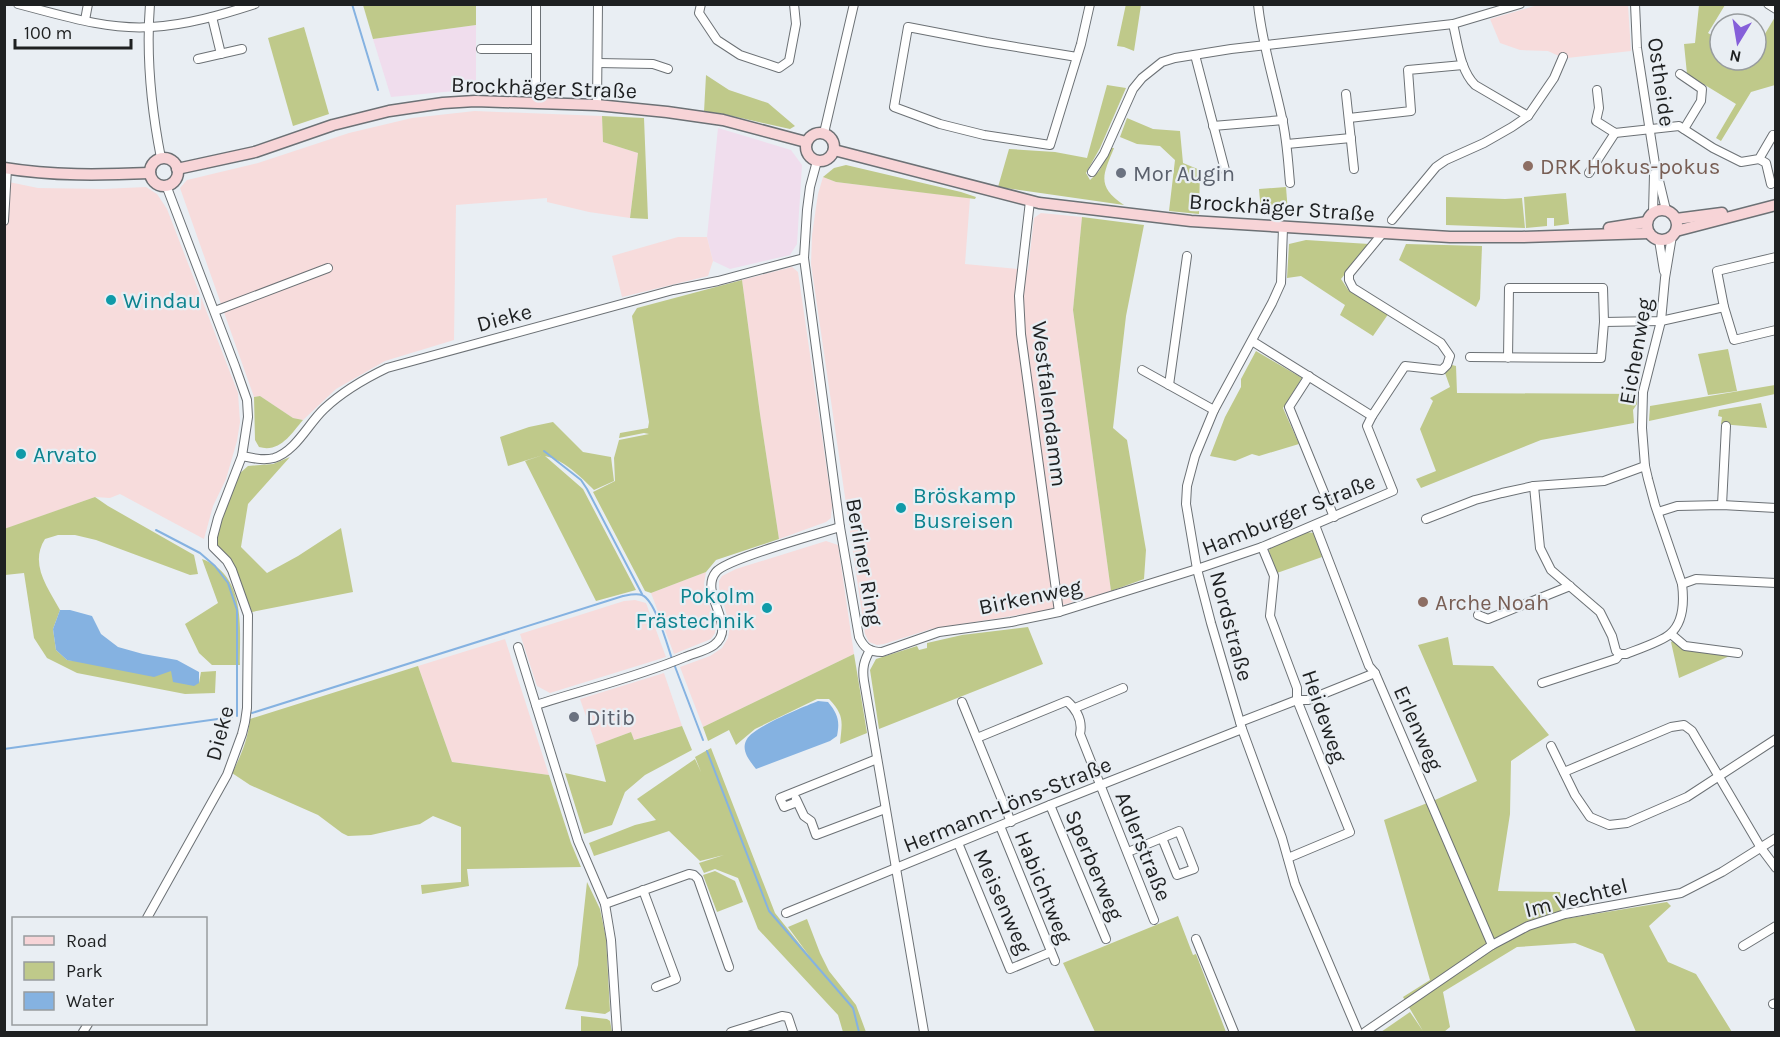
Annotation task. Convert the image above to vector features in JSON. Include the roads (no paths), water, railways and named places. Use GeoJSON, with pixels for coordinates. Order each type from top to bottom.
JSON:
{"type":"FeatureCollection","features":[{"type":"Feature","properties":{"kind":"street"},"geometry":{"type":"LineString","coordinates":[[18,4],[97,24],[148,28],[186,23],[255,4]]}},
{"type":"Feature","properties":{"kind":"street"},"geometry":{"type":"LineString","coordinates":[[85,20],[88,4]]}},
{"type":"Feature","properties":{"kind":"street"},"geometry":{"type":"LineString","coordinates":[[150,4],[148,28],[150,80],[161,158]]}},
{"type":"Feature","properties":{"kind":"street"},"geometry":{"type":"LineString","coordinates":[[536,4],[536,102]]}},
{"type":"Feature","properties":{"kind":"street"},"geometry":{"type":"LineString","coordinates":[[597,105],[598,4]]}},
{"type":"Feature","properties":{"kind":"street"},"geometry":{"type":"LineString","coordinates":[[701,4],[699,14],[717,40],[740,55],[779,68],[789,61],[796,24],[794,4]]}},
{"type":"Feature","properties":{"kind":"street"},"geometry":{"type":"LineString","coordinates":[[824,133],[854,4]]}},
{"type":"Feature","properties":{"kind":"street"},"geometry":{"type":"LineString","coordinates":[[1077,57],[908,27],[894,107],[940,124],[984,135],[1050,145],[1077,57],[1090,4]]}},
{"type":"Feature","properties":{"kind":"street"},"geometry":{"type":"LineString","coordinates":[[1258,4],[1263,45],[1283,120],[1290,183]]}},
{"type":"Feature","properties":{"kind":"street"},"geometry":{"type":"LineString","coordinates":[[1092,172],[1104,154],[1133,89],[1142,78],[1162,62],[1263,45],[1452,24],[1520,4]]}},
{"type":"Feature","properties":{"kind":"street","name":"Ostheide"},"geometry":{"type":"LineString","coordinates":[[1635,4],[1637,48],[1654,164],[1666,210]]}},
{"type":"Feature","properties":{"kind":"street"},"geometry":{"type":"LineString","coordinates":[[1768,4],[1776,9]]}},
{"type":"Feature","properties":{"kind":"street"},"geometry":{"type":"LineString","coordinates":[[212,17],[221,54]]}},
{"type":"Feature","properties":{"kind":"street"},"geometry":{"type":"LineString","coordinates":[[1452,24],[1469,79],[1475,85],[1528,116]]}},
{"type":"Feature","properties":{"kind":"street"},"geometry":{"type":"LineString","coordinates":[[198,59],[242,49]]}},
{"type":"Feature","properties":{"kind":"street"},"geometry":{"type":"LineString","coordinates":[[481,49],[536,49]]}},
{"type":"Feature","properties":{"kind":"street"},"geometry":{"type":"LineString","coordinates":[[1194,55],[1225,170]]}},
{"type":"Feature","properties":{"kind":"street"},"geometry":{"type":"LineString","coordinates":[[1392,220],[1436,167],[1484,143],[1528,116],[1554,78],[1563,57]]}},
{"type":"Feature","properties":{"kind":"street"},"geometry":{"type":"LineString","coordinates":[[598,63],[653,64],[668,69]]}},
{"type":"Feature","properties":{"kind":"street"},"geometry":{"type":"LineString","coordinates":[[1349,118],[1411,111],[1408,70],[1463,65]]}},
{"type":"Feature","properties":{"kind":"street"},"geometry":{"type":"LineString","coordinates":[[1680,74],[1702,89],[1701,101],[1684,129]]}},
{"type":"Feature","properties":{"kind":"street"},"geometry":{"type":"LineString","coordinates":[[1597,90],[1599,108],[1596,121],[1615,134],[1679,126],[1713,148],[1741,162],[1759,159],[1766,163],[1771,184]]}},
{"type":"Feature","properties":{"kind":"street"},"geometry":{"type":"LineString","coordinates":[[1346,94],[1354,169]]}},
{"type":"Feature","properties":{"kind":"street","name":"Brockhäger Straße"},"geometry":{"type":"LineString","coordinates":[[177,169],[255,152],[335,124],[389,111],[475,101],[597,105],[667,112],[723,120],[806,142]]}},
{"type":"Feature","properties":{"kind":"street"},"geometry":{"type":"LineString","coordinates":[[1213,126],[1283,120]]}},
{"type":"Feature","properties":{"kind":"street"},"geometry":{"type":"LineString","coordinates":[[816,133],[824,133],[831,138],[834,150],[830,158],[817,161],[808,156],[806,142],[816,133]]}},
{"type":"Feature","properties":{"kind":"street"},"geometry":{"type":"LineString","coordinates":[[1589,173],[1615,134]]}},
{"type":"Feature","properties":{"kind":"street"},"geometry":{"type":"LineString","coordinates":[[1759,159],[1773,135]]}},
{"type":"Feature","properties":{"kind":"street"},"geometry":{"type":"LineString","coordinates":[[1287,144],[1351,138]]}},
{"type":"Feature","properties":{"kind":"street","name":"Brockhäger Straße"},"geometry":{"type":"LineString","coordinates":[[834,150],[1030,201],[1172,219],[1283,228],[1450,237],[1555,236],[1650,223]]}},
{"type":"Feature","properties":{"kind":"street"},"geometry":{"type":"LineString","coordinates":[[161,158],[170,159],[177,169],[174,181],[162,186],[153,181],[150,173],[154,162],[161,158]]}},
{"type":"Feature","properties":{"kind":"street","name":"Berliner Ring"},"geometry":{"type":"LineString","coordinates":[[817,161],[810,187],[804,258],[840,527],[859,638],[863,646],[870,650],[862,668],[924,1032]]}},
{"type":"Feature","properties":{"kind":"street","name":"Ostheide"},"geometry":{"type":"LineString","coordinates":[[1650,223],[1654,164]]}},
{"type":"Feature","properties":{"kind":"street"},"geometry":{"type":"LineString","coordinates":[[4,221],[6,168],[74,175],[150,173]]}},
{"type":"Feature","properties":{"kind":"street"},"geometry":{"type":"LineString","coordinates":[[166,185],[247,400],[248,417],[242,456]]}},
{"type":"Feature","properties":{"kind":"street","name":"Westfalendamm"},"geometry":{"type":"LineString","coordinates":[[1030,201],[1019,296],[1021,334],[1059,612]]}},
{"type":"Feature","properties":{"kind":"street"},"geometry":{"type":"LineString","coordinates":[[1676,219],[1776,205]]}},
{"type":"Feature","properties":{"kind":"street"},"geometry":{"type":"LineString","coordinates":[[1674,234],[1677,226],[1673,214],[1666,210],[1658,210],[1650,223],[1659,240],[1666,240],[1674,234],[1761,208]]}},
{"type":"Feature","properties":{"kind":"street","name":"Nordstraße"},"geometry":{"type":"LineString","coordinates":[[1283,228],[1281,283],[1214,410],[1195,456],[1187,486],[1186,504],[1197,569],[1241,726],[1295,884],[1358,1032]]}},
{"type":"Feature","properties":{"kind":"street"},"geometry":{"type":"LineString","coordinates":[[1252,341],[1301,367],[1309,376],[1372,416],[1405,366],[1442,370],[1450,357],[1441,343],[1353,288],[1349,280],[1349,274],[1382,234]]}},
{"type":"Feature","properties":{"kind":"street","name":"Eichenweg"},"geometry":{"type":"LineString","coordinates":[[1671,634],[1682,612],[1682,584],[1645,466],[1641,428],[1643,392],[1661,321],[1665,278],[1674,234]]}},
{"type":"Feature","properties":{"kind":"street","name":"Eichenweg"},"geometry":{"type":"LineString","coordinates":[[1659,240],[1665,278]]}},
{"type":"Feature","properties":{"kind":"street"},"geometry":{"type":"LineString","coordinates":[[1169,385],[1186,256]]}},
{"type":"Feature","properties":{"kind":"street"},"geometry":{"type":"LineString","coordinates":[[1776,257],[1717,271],[1724,307],[1734,340],[1776,330]]}},
{"type":"Feature","properties":{"kind":"street","name":"Dieke"},"geometry":{"type":"LineString","coordinates":[[148,917],[227,775],[245,722],[248,615],[232,570],[227,561],[213,547],[218,518],[242,456],[265,460],[283,454],[321,411],[340,394],[387,368],[673,290],[718,281],[804,258]]}},
{"type":"Feature","properties":{"kind":"street"},"geometry":{"type":"LineString","coordinates":[[214,311],[328,268]]}},
{"type":"Feature","properties":{"kind":"street"},"geometry":{"type":"LineString","coordinates":[[1470,357],[1601,358],[1604,322],[1603,288],[1509,288],[1508,357]]}},
{"type":"Feature","properties":{"kind":"street"},"geometry":{"type":"LineString","coordinates":[[1604,322],[1661,321],[1724,307]]}},
{"type":"Feature","properties":{"kind":"street"},"geometry":{"type":"LineString","coordinates":[[1142,370],[1214,410]]}},
{"type":"Feature","properties":{"kind":"street"},"geometry":{"type":"LineString","coordinates":[[1309,376],[1289,407],[1334,517]]}},
{"type":"Feature","properties":{"kind":"street","name":"Hamburger Straße"},"geometry":{"type":"LineString","coordinates":[[1197,569],[1262,547],[1393,491],[1367,426],[1372,416]]}},
{"type":"Feature","properties":{"kind":"street"},"geometry":{"type":"LineString","coordinates":[[1722,505],[1726,426]]}},
{"type":"Feature","properties":{"kind":"street"},"geometry":{"type":"LineString","coordinates":[[1426,519],[1475,500],[1534,486],[1604,481],[1645,466]]}},
{"type":"Feature","properties":{"kind":"street"},"geometry":{"type":"LineString","coordinates":[[1534,486],[1539,548],[1551,570],[1600,612],[1620,654]]}},
{"type":"Feature","properties":{"kind":"street"},"geometry":{"type":"LineString","coordinates":[[1658,512],[1677,506],[1722,505],[1776,508]]}},
{"type":"Feature","properties":{"kind":"street","name":"Erlenweg"},"geometry":{"type":"LineString","coordinates":[[1315,525],[1368,666],[1376,673],[1492,945]]}},
{"type":"Feature","properties":{"kind":"street"},"geometry":{"type":"LineString","coordinates":[[536,705],[664,664],[716,644],[723,625],[711,588],[711,579],[716,571],[734,561],[840,527]]}},
{"type":"Feature","properties":{"kind":"street","name":"Heideweg"},"geometry":{"type":"LineString","coordinates":[[1262,547],[1274,576],[1270,616],[1297,688],[1297,700],[1350,832],[1288,858]]}},
{"type":"Feature","properties":{"kind":"street","name":"Birkenweg"},"geometry":{"type":"LineString","coordinates":[[870,650],[882,652],[939,632],[1011,622],[1059,612],[1197,569]]}},
{"type":"Feature","properties":{"kind":"street"},"geometry":{"type":"LineString","coordinates":[[1682,584],[1696,579],[1776,583]]}},
{"type":"Feature","properties":{"kind":"street"},"geometry":{"type":"LineString","coordinates":[[1478,615],[1488,619],[1570,586]]}},
{"type":"Feature","properties":{"kind":"street"},"geometry":{"type":"LineString","coordinates":[[1620,654],[1626,654],[1671,634],[1685,646],[1738,653]]}},
{"type":"Feature","properties":{"kind":"street"},"geometry":{"type":"LineString","coordinates":[[518,647],[578,841],[605,904],[611,940],[617,1032]]}},
{"type":"Feature","properties":{"kind":"street"},"geometry":{"type":"LineString","coordinates":[[1542,683],[1616,659],[1620,654]]}},
{"type":"Feature","properties":{"kind":"street","name":"Hermann-Löns-Straße"},"geometry":{"type":"LineString","coordinates":[[786,913],[1100,785],[1297,700],[1308,700],[1376,673]]}},
{"type":"Feature","properties":{"kind":"street"},"geometry":{"type":"LineString","coordinates":[[977,738],[1067,701],[1075,708],[1123,688]]}},
{"type":"Feature","properties":{"kind":"street"},"geometry":{"type":"LineString","coordinates":[[962,702],[1011,822]]}},
{"type":"Feature","properties":{"kind":"street","name":"Adlerstraße"},"geometry":{"type":"LineString","coordinates":[[1075,708],[1082,725],[1080,734],[1154,920]]}},
{"type":"Feature","properties":{"kind":"street"},"geometry":{"type":"LineString","coordinates":[[1563,772],[1671,727],[1684,725],[1692,731],[1761,848],[1776,868]]}},
{"type":"Feature","properties":{"kind":"street"},"geometry":{"type":"LineString","coordinates":[[1551,746],[1575,795],[1590,817],[1609,825],[1627,824],[1688,797],[1776,739]]}},
{"type":"Feature","properties":{"kind":"street"},"geometry":{"type":"LineString","coordinates":[[797,802],[784,807],[780,798],[877,759]]}},
{"type":"Feature","properties":{"kind":"street"},"geometry":{"type":"LineString","coordinates":[[794,792],[804,816],[811,821],[816,835],[885,809]]}},
{"type":"Feature","properties":{"kind":"street","name":"Sperberweg"},"geometry":{"type":"LineString","coordinates":[[1050,805],[1106,939]]}},
{"type":"Feature","properties":{"kind":"street","name":"Habichtweg"},"geometry":{"type":"LineString","coordinates":[[1000,826],[1055,961]]}},
{"type":"Feature","properties":{"kind":"street"},"geometry":{"type":"LineString","coordinates":[[1128,852],[1162,838],[1179,831],[1194,868],[1177,875],[1162,838]]}},
{"type":"Feature","properties":{"kind":"street","name":"Im Vechtel"},"geometry":{"type":"LineString","coordinates":[[1365,1032],[1492,945],[1528,926],[1565,914],[1681,893],[1722,872],[1776,838]]}},
{"type":"Feature","properties":{"kind":"street","name":"Meisenweg"},"geometry":{"type":"LineString","coordinates":[[958,843],[1010,969],[1051,952]]}},
{"type":"Feature","properties":{"kind":"street"},"geometry":{"type":"LineString","coordinates":[[605,904],[689,874],[694,875],[698,879],[729,967]]}},
{"type":"Feature","properties":{"kind":"street"},"geometry":{"type":"LineString","coordinates":[[643,890],[676,979],[656,987]]}},
{"type":"Feature","properties":{"kind":"street"},"geometry":{"type":"LineString","coordinates":[[1743,946],[1776,926]]}},
{"type":"Feature","properties":{"kind":"street"},"geometry":{"type":"LineString","coordinates":[[1196,939],[1234,1032]]}},
{"type":"Feature","properties":{"kind":"street"},"geometry":{"type":"LineString","coordinates":[[731,1032],[741,1031],[783,1016],[788,1017],[794,1032]]}},
{"type":"Feature","properties":{"kind":"water"},"geometry":{"type":"Polygon","coordinates":[[[60,610],[70,610],[92,616],[101,634],[118,647],[177,660],[199,672],[199,683],[194,686],[173,682],[171,671],[154,677],[67,660],[56,650],[53,629],[60,610]]]}},
{"type":"Feature","properties":{"kind":"water"},"geometry":{"type":"Polygon","coordinates":[[[818,701],[828,702],[834,710],[838,722],[837,736],[830,741],[756,769],[745,751],[745,743],[751,734],[791,712],[818,701]]]}},
{"type":"Feature","properties":{"kind":"waterway"},"geometry":{"type":"LineString","coordinates":[[352,4],[378,90]]}},
{"type":"Feature","properties":{"kind":"waterway"},"geometry":{"type":"LineString","coordinates":[[544,451],[581,480],[642,594]]}},
{"type":"Feature","properties":{"kind":"waterway"},"geometry":{"type":"LineString","coordinates":[[156,530],[200,553],[215,566],[228,583],[237,610],[237,716]]}},
{"type":"Feature","properties":{"kind":"waterway"},"geometry":{"type":"LineString","coordinates":[[252,713],[632,594],[642,595],[651,605],[660,623],[672,659]]}},
{"type":"Feature","properties":{"kind":"waterway"},"geometry":{"type":"LineString","coordinates":[[674,664],[703,740]]}},
{"type":"Feature","properties":{"kind":"waterway"},"geometry":{"type":"LineString","coordinates":[[4,749],[232,717]]}},
{"type":"Feature","properties":{"kind":"waterway"},"geometry":{"type":"LineString","coordinates":[[707,751],[769,911],[853,1008],[859,1032]]}},
{"type":"Feature","properties":{"kind":"place","name":"DRK Hokus-pokus"},"geometry":{"type":"Point","coordinates":[1528,166]}},
{"type":"Feature","properties":{"kind":"place","name":"Mor Augin"},"geometry":{"type":"Point","coordinates":[1121,173]}},
{"type":"Feature","properties":{"kind":"place","name":"Windau"},"geometry":{"type":"Point","coordinates":[111,300]}},
{"type":"Feature","properties":{"kind":"place","name":"Arvato"},"geometry":{"type":"Point","coordinates":[21,454]}},
{"type":"Feature","properties":{"kind":"place","name":"Bröskamp Busreisen"},"geometry":{"type":"Point","coordinates":[901,508]}},
{"type":"Feature","properties":{"kind":"place","name":"Arche Noah"},"geometry":{"type":"Point","coordinates":[1423,602]}},
{"type":"Feature","properties":{"kind":"place","name":"Pokolm Frästechnik"},"geometry":{"type":"Point","coordinates":[767,608]}},
{"type":"Feature","properties":{"kind":"place","name":"Ditib"},"geometry":{"type":"Point","coordinates":[574,717]}}]}
